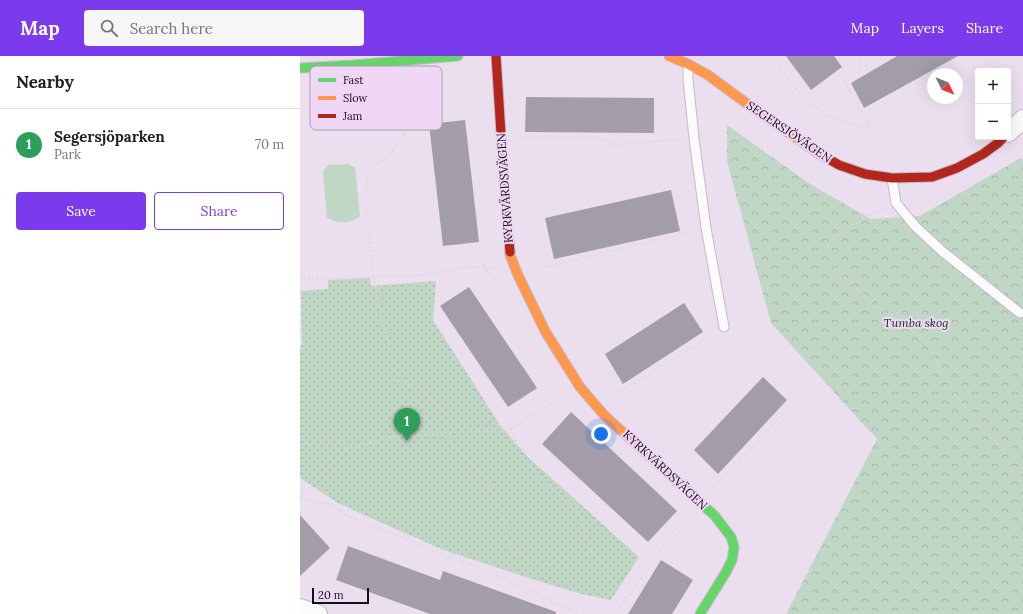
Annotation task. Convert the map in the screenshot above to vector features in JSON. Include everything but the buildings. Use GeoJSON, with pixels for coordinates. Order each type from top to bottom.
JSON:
{"type":"FeatureCollection","features":[{"type":"Feature","properties":{"kind":"street"},"geometry":{"type":"LineString","coordinates":[[335,66],[458,56]]}},
{"type":"Feature","properties":{"kind":"street","name":"KYRKVÄRDSVÄGEN"},"geometry":{"type":"LineString","coordinates":[[496,56],[510,255],[516,272],[545,331],[580,387],[604,415],[715,516],[731,537],[734,547],[732,560],[700,614]]}},
{"type":"Feature","properties":{"kind":"street","name":"SEGERSJÖVÄGEN"},"geometry":{"type":"LineString","coordinates":[[669,56],[708,75],[818,153],[839,165],[866,174],[892,178],[932,177],[957,168],[983,154],[1001,140]]}},
{"type":"Feature","properties":{"kind":"street"},"geometry":{"type":"LineString","coordinates":[[300,68],[310,67]]}},
{"type":"Feature","properties":{"kind":"street"},"geometry":{"type":"LineString","coordinates":[[1011,130],[1023,119]]}},
{"type":"Feature","properties":{"kind":"street"},"geometry":{"type":"LineString","coordinates":[[300,608],[318,614]]}},
{"type":"Feature","properties":{"kind":"lane"},"geometry":{"type":"LineString","coordinates":[[688,64],[688,79],[694,138],[706,228],[724,327]]}},
{"type":"Feature","properties":{"kind":"lane"},"geometry":{"type":"LineString","coordinates":[[892,178],[896,203],[915,226],[943,252],[1020,313]]}},
{"type":"Feature","properties":{"kind":"path"},"geometry":{"type":"LineString","coordinates":[[773,56],[785,75],[807,102],[833,119],[851,125],[870,127],[845,82],[862,69],[858,59],[855,56]]}},
{"type":"Feature","properties":{"kind":"path"},"geometry":{"type":"LineString","coordinates":[[858,59],[862,56]]}},
{"type":"Feature","properties":{"kind":"path"},"geometry":{"type":"LineString","coordinates":[[407,130],[393,151],[385,160],[373,166],[367,175],[370,243],[374,277],[383,325],[393,362],[390,380],[404,382],[429,396],[439,405],[449,433],[452,447],[477,469],[491,488],[500,504],[510,548],[527,559],[545,564],[592,553]]}},
{"type":"Feature","properties":{"kind":"path"},"geometry":{"type":"LineString","coordinates":[[502,138],[598,138],[613,145],[694,138]]}},
{"type":"Feature","properties":{"kind":"path"},"geometry":{"type":"LineString","coordinates":[[960,180],[977,216],[989,224],[1023,227]]}},
{"type":"Feature","properties":{"kind":"path"},"geometry":{"type":"LineString","coordinates":[[896,203],[862,219],[827,242],[834,265],[866,298],[924,340],[955,394],[1001,447],[1023,489]]}},
{"type":"Feature","properties":{"kind":"path"},"geometry":{"type":"LineString","coordinates":[[300,278],[320,279],[420,275],[450,270],[484,267],[516,272],[539,269],[706,228]]}},
{"type":"Feature","properties":{"kind":"path"},"geometry":{"type":"LineString","coordinates":[[596,405],[695,346],[711,333],[724,327]]}},
{"type":"Feature","properties":{"kind":"path"},"geometry":{"type":"LineString","coordinates":[[580,387],[511,429],[392,437],[347,449],[300,497],[332,505],[346,515],[448,557],[470,564],[580,614]]}},
{"type":"Feature","properties":{"kind":"path"},"geometry":{"type":"LineString","coordinates":[[615,614],[674,531],[698,501],[716,486],[789,407]]}},
{"type":"Feature","properties":{"kind":"path"},"geometry":{"type":"LineString","coordinates":[[511,429],[514,434],[517,449],[522,459],[542,482],[576,507],[592,553],[596,556],[626,599]]}},
{"type":"Feature","properties":{"kind":"path"},"geometry":{"type":"LineString","coordinates":[[300,444],[343,440],[347,449]]}},
{"type":"Feature","properties":{"kind":"green space","name":"Tumba skog"},"geometry":{"type":"Polygon","coordinates":[[[727,125],[810,184],[871,219],[920,216],[1021,158],[1023,161],[1023,614],[786,614],[877,439],[771,323],[727,161],[727,125]]]}},
{"type":"Feature","properties":{"kind":"green space"},"geometry":{"type":"Polygon","coordinates":[[[349,164],[355,168],[360,216],[348,222],[335,221],[327,218],[323,172],[328,165],[349,164]]]}},
{"type":"Feature","properties":{"kind":"green space"},"geometry":{"type":"Polygon","coordinates":[[[370,278],[371,286],[436,281],[433,320],[500,425],[528,457],[639,557],[611,600],[581,594],[446,551],[336,502],[300,478],[300,347],[302,345],[301,291],[328,289],[328,280],[370,278]]]}},
{"type":"Feature","properties":{"kind":"traffic: fast"},"geometry":{"type":"LineString","coordinates":[[335,66],[458,56]]}},
{"type":"Feature","properties":{"kind":"traffic: fast"},"geometry":{"type":"LineString","coordinates":[[300,68],[310,67]]}},
{"type":"Feature","properties":{"kind":"traffic: fast"},"geometry":{"type":"LineString","coordinates":[[681,485],[715,516],[731,537],[734,547],[732,560],[726,572],[700,614]]}},
{"type":"Feature","properties":{"kind":"traffic: slow"},"geometry":{"type":"LineString","coordinates":[[669,56],[708,75],[818,153]]}},
{"type":"Feature","properties":{"kind":"traffic: slow"},"geometry":{"type":"LineString","coordinates":[[510,252],[518,275],[545,331],[580,387],[604,415],[681,485]]}},
{"type":"Feature","properties":{"kind":"traffic: jam"},"geometry":{"type":"LineString","coordinates":[[496,56],[510,252]]}},
{"type":"Feature","properties":{"kind":"traffic: jam"},"geometry":{"type":"LineString","coordinates":[[818,153],[839,165],[865,174],[892,178],[932,177],[957,168],[983,154],[1001,140]]}},
{"type":"Feature","properties":{"kind":"place","name":"Segersjöparken"},"geometry":{"type":"Point","coordinates":[407,441]}}]}
